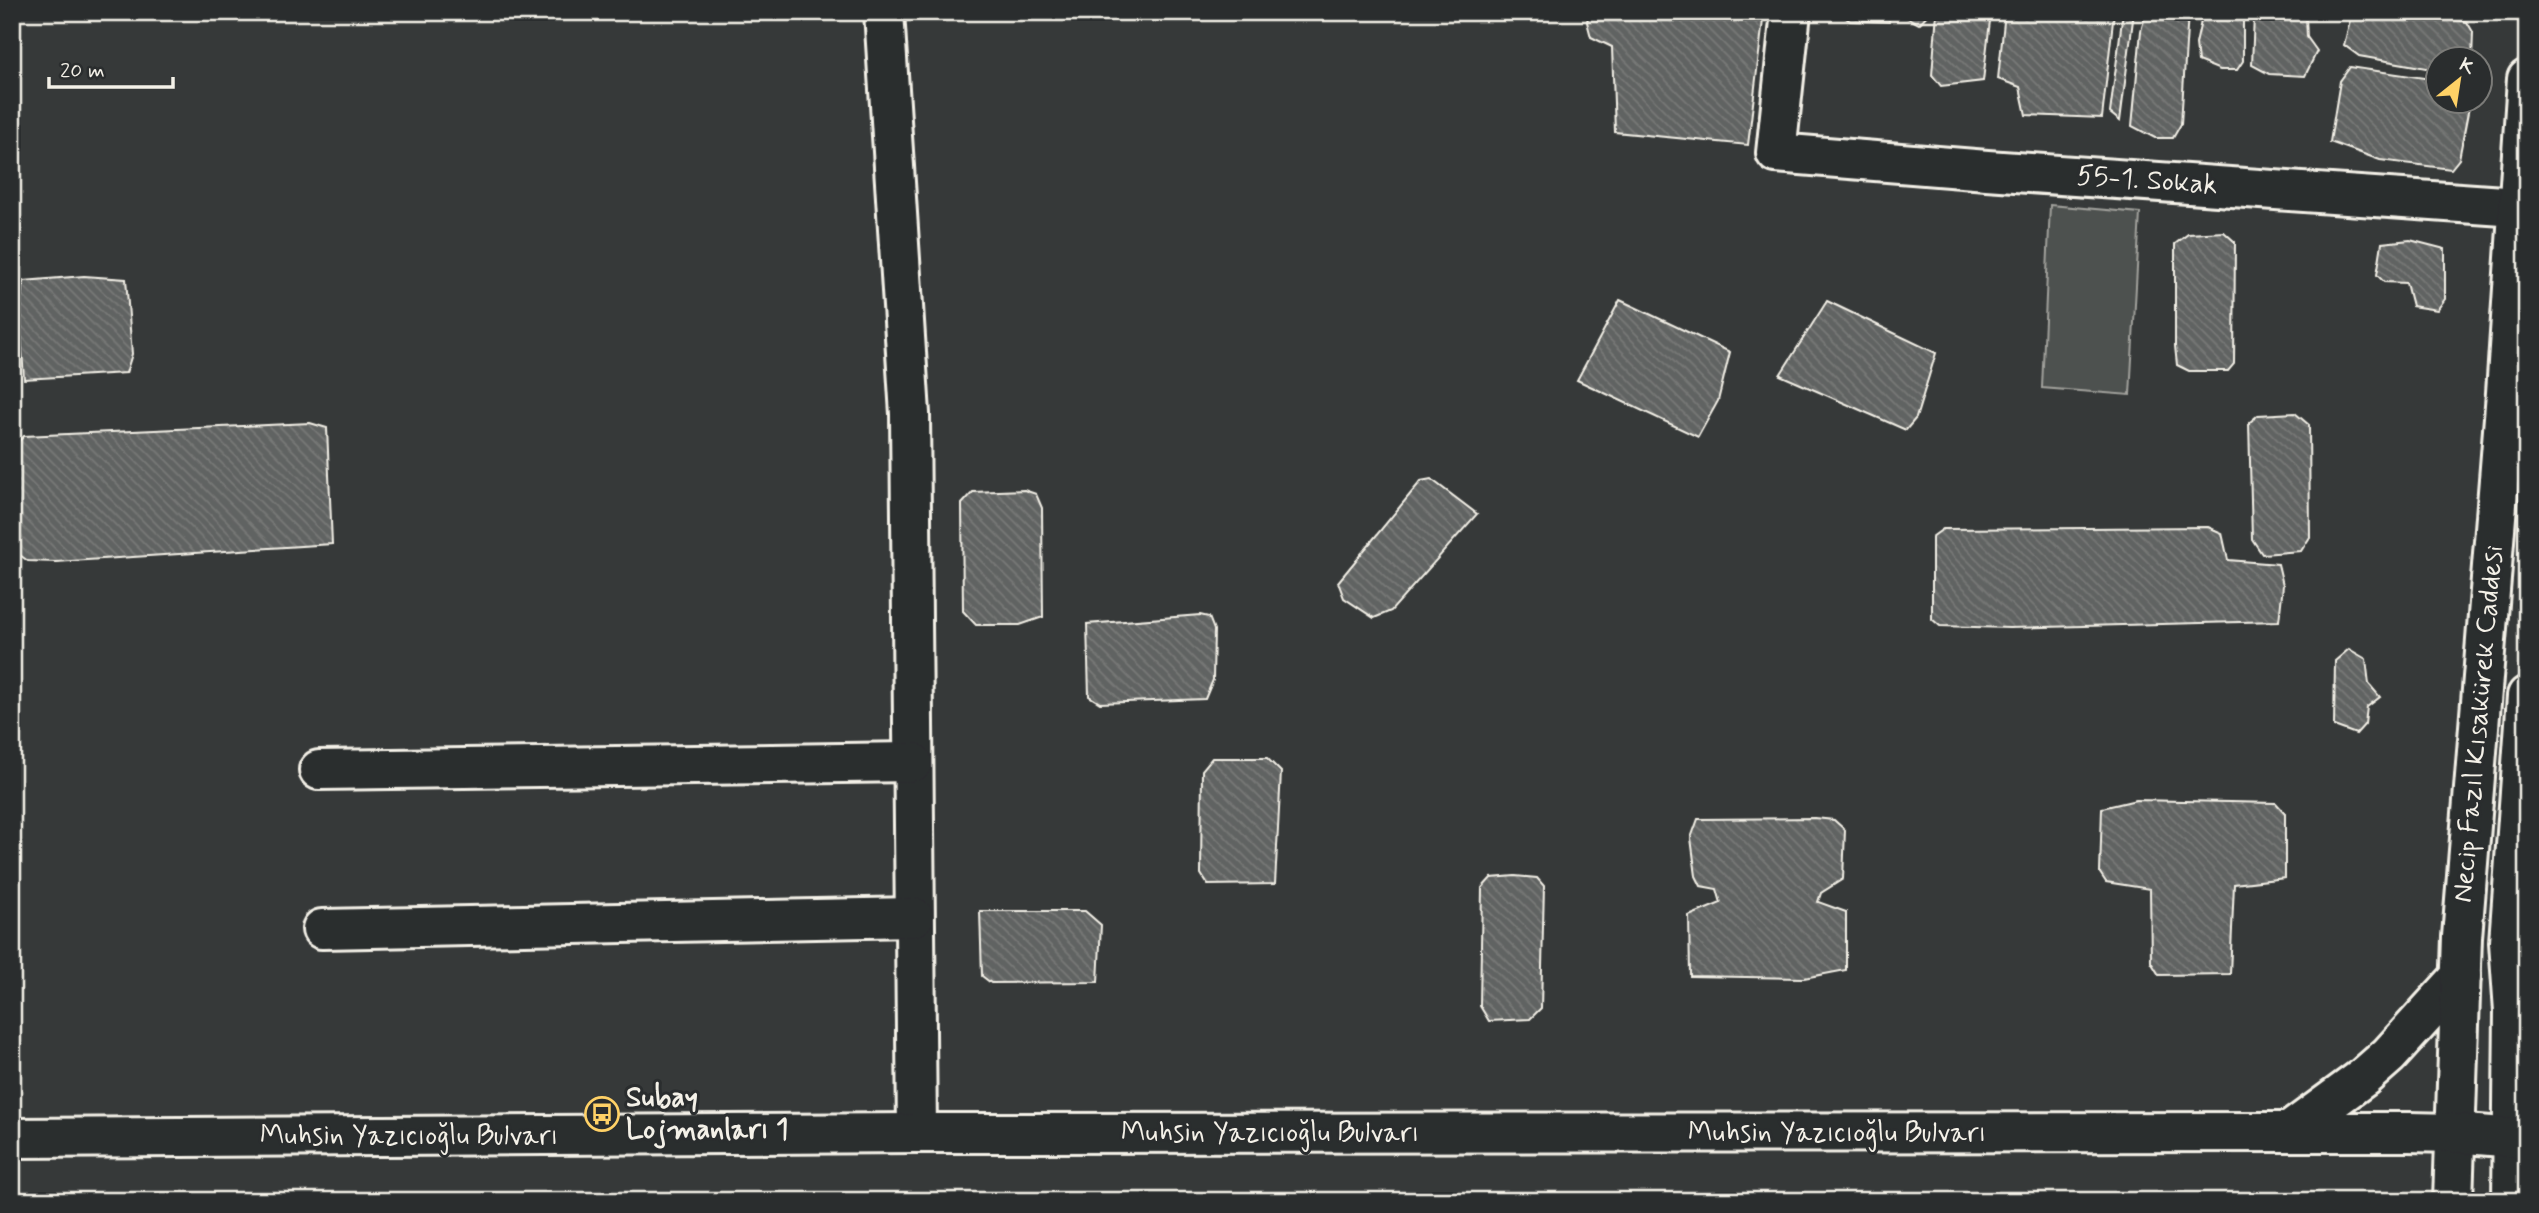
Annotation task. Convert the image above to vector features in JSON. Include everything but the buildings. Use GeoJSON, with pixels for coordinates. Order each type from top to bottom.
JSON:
{"type":"FeatureCollection","features":[{"type":"Feature","properties":{"kind":"street"},"geometry":{"type":"LineString","coordinates":[[884,12],[910,414],[917,1133]]}},
{"type":"Feature","properties":{"kind":"street","name":"55-1. Sokak"},"geometry":{"type":"LineString","coordinates":[[1791,12],[1776,153],[2518,206]]}},
{"type":"Feature","properties":{"kind":"street","name":"Necip Fazıl Kısakürek Caddesi"},"geometry":{"type":"LineString","coordinates":[[2453,1201],[2462,937],[2505,407],[2527,79]]}},
{"type":"Feature","properties":{"kind":"street","name":"Necip Fazıl Kısakürek Caddesi"},"geometry":{"type":"LineString","coordinates":[[2512,1201],[2520,1139],[2520,1019],[2509,942],[2527,696]]}},
{"type":"Feature","properties":{"kind":"street"},"geometry":{"type":"LineString","coordinates":[[319,770],[913,762]]}},
{"type":"Feature","properties":{"kind":"street"},"geometry":{"type":"LineString","coordinates":[[323,929],[914,917]]}},
{"type":"Feature","properties":{"kind":"street"},"geometry":{"type":"LineString","coordinates":[[2289,1132],[2364,1077],[2389,1055],[2461,976]]}},
{"type":"Feature","properties":{"kind":"street","name":"Muhsin Yazıcıoğlu Bulvarı"},"geometry":{"type":"LineString","coordinates":[[12,1138],[917,1133],[2289,1132],[2454,1133],[2520,1139]]}},
{"type":"Feature","properties":{"kind":"shaded area"},"geometry":{"type":"Polygon","coordinates":[[[2050,205],[2140,213],[2130,395],[2042,388],[2050,205]]]}},
{"type":"Feature","properties":{"kind":"place","name":"Subay Lojmanları 1"},"geometry":{"type":"Point","coordinates":[602,1114]}}]}
